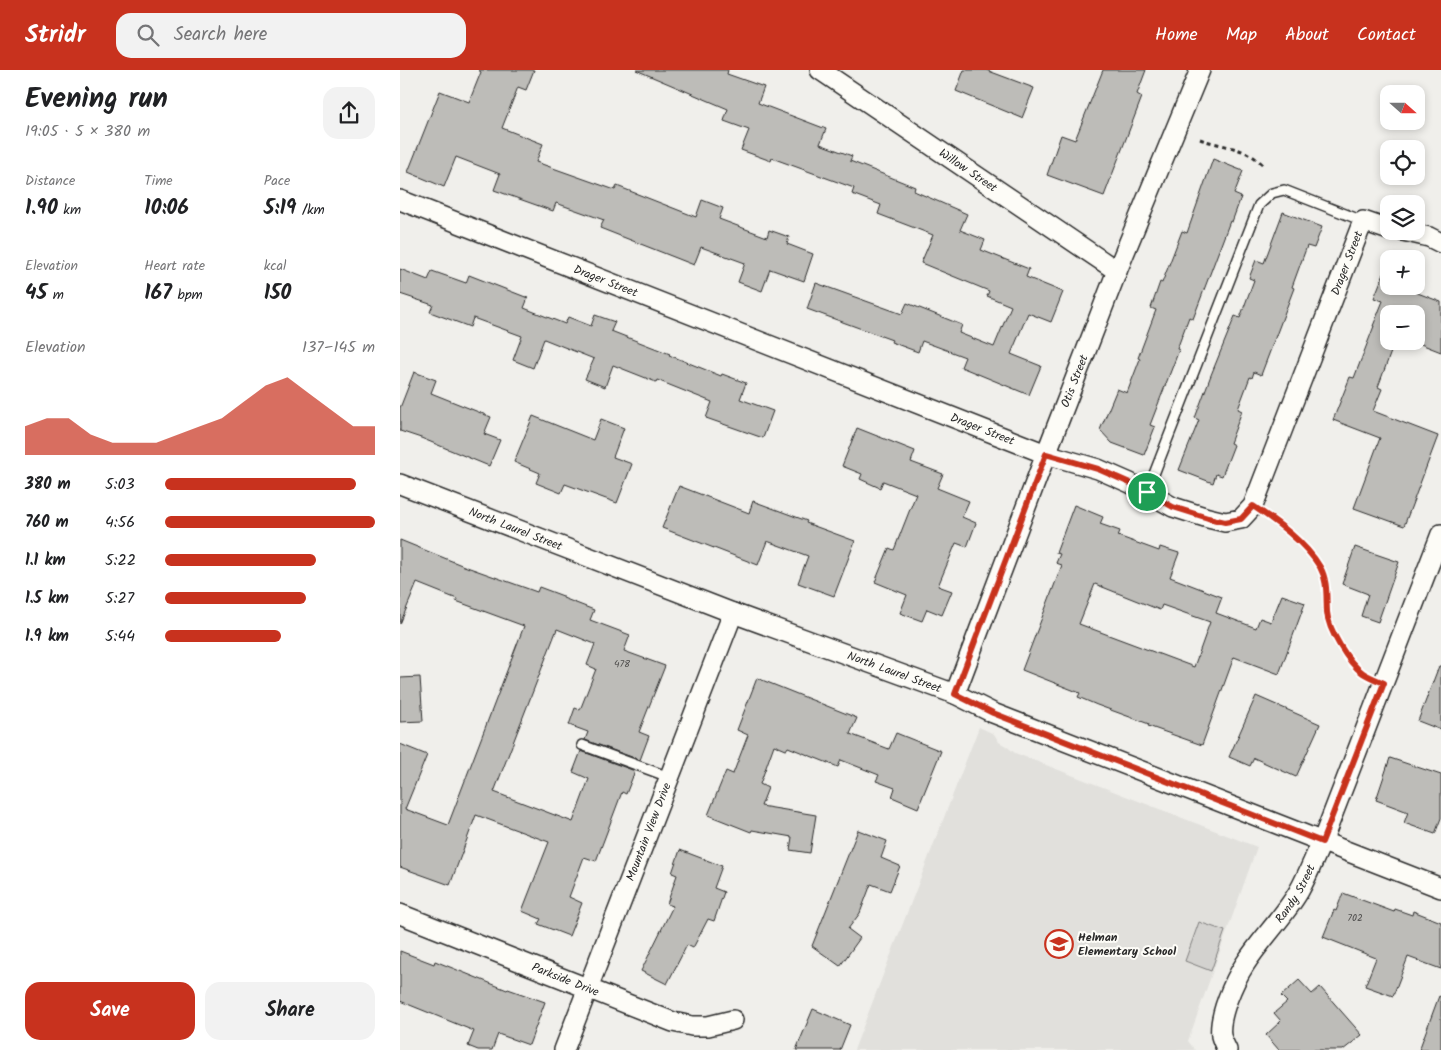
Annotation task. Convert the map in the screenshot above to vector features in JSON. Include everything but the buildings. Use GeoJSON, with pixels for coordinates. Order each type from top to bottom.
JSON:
{"type":"FeatureCollection","features":[{"type":"Feature","properties":{"kind":"street","name":"Willow Street"},"geometry":{"type":"LineString","coordinates":[[820,70],[1117,271]]}},
{"type":"Feature","properties":{"kind":"street","name":"Otis Street"},"geometry":{"type":"LineString","coordinates":[[955,694],[1117,271],[1200,70]]}},
{"type":"Feature","properties":{"kind":"street","name":"Drager Street"},"geometry":{"type":"LineString","coordinates":[[400,200],[1046,454],[1098,469],[1130,483],[1173,507],[1225,522],[1241,519],[1253,506],[1363,222],[1380,227]]}},
{"type":"Feature","properties":{"kind":"street"},"geometry":{"type":"LineString","coordinates":[[1425,237],[1441,243]]}},
{"type":"Feature","properties":{"kind":"street","name":"North Laurel Street"},"geometry":{"type":"LineString","coordinates":[[400,484],[733,613],[955,694],[993,713],[1441,888]]}},
{"type":"Feature","properties":{"kind":"street","name":"Randy Street"},"geometry":{"type":"LineString","coordinates":[[1227,1050],[1221,1036],[1222,1020],[1234,984],[1244,964],[1299,891],[1322,842],[1441,534]]}},
{"type":"Feature","properties":{"kind":"street","name":"Mountain View Drive"},"geometry":{"type":"LineString","coordinates":[[564,1050],[733,613]]}},
{"type":"Feature","properties":{"kind":"street","name":"Parkside Drive"},"geometry":{"type":"LineString","coordinates":[[400,914],[673,1022],[692,1026],[708,1026],[733,1020]]}},
{"type":"Feature","properties":{"kind":"lane"},"geometry":{"type":"LineString","coordinates":[[1147,492],[1259,205],[1272,193],[1284,190],[1363,222]]}},
{"type":"Feature","properties":{"kind":"lane"},"geometry":{"type":"LineString","coordinates":[[582,745],[670,777]]}},
{"type":"Feature","properties":{"kind":"path"},"geometry":{"type":"LineString","coordinates":[[1200,139],[1240,150],[1258,160],[1265,167]]}},
{"type":"Feature","properties":{"kind":"path"},"geometry":{"type":"LineString","coordinates":[[1253,506],[1279,523],[1312,555],[1321,568],[1324,577],[1327,615],[1344,652],[1354,665],[1364,673],[1384,683]]}},
{"type":"Feature","properties":{"kind":"shaded area","name":"Helman Elementary School"},"geometry":{"type":"Polygon","coordinates":[[[979,727],[994,734],[999,742],[1015,753],[1257,847],[1188,1041],[1195,1050],[854,1050],[979,727]]]}},
{"type":"Feature","properties":{"kind":"shaded area"},"geometry":{"type":"Polygon","coordinates":[[[1199,922],[1225,931],[1211,971],[1185,961],[1199,922]]]}},
{"type":"Feature","properties":{"kind":"place","name":"Helman Elementary School"},"geometry":{"type":"Point","coordinates":[1059,944]}},
{"type":"Feature","properties":{"kind":"route"},"geometry":{"type":"LineString","coordinates":[[1046,454],[1098,469],[1147,492],[1173,507],[1225,522],[1241,519],[1253,506],[1279,523],[1312,555],[1321,568],[1326,585],[1327,615],[1344,652],[1354,665],[1364,673],[1384,683],[1322,842],[993,713],[955,694],[1046,454]]}}]}
